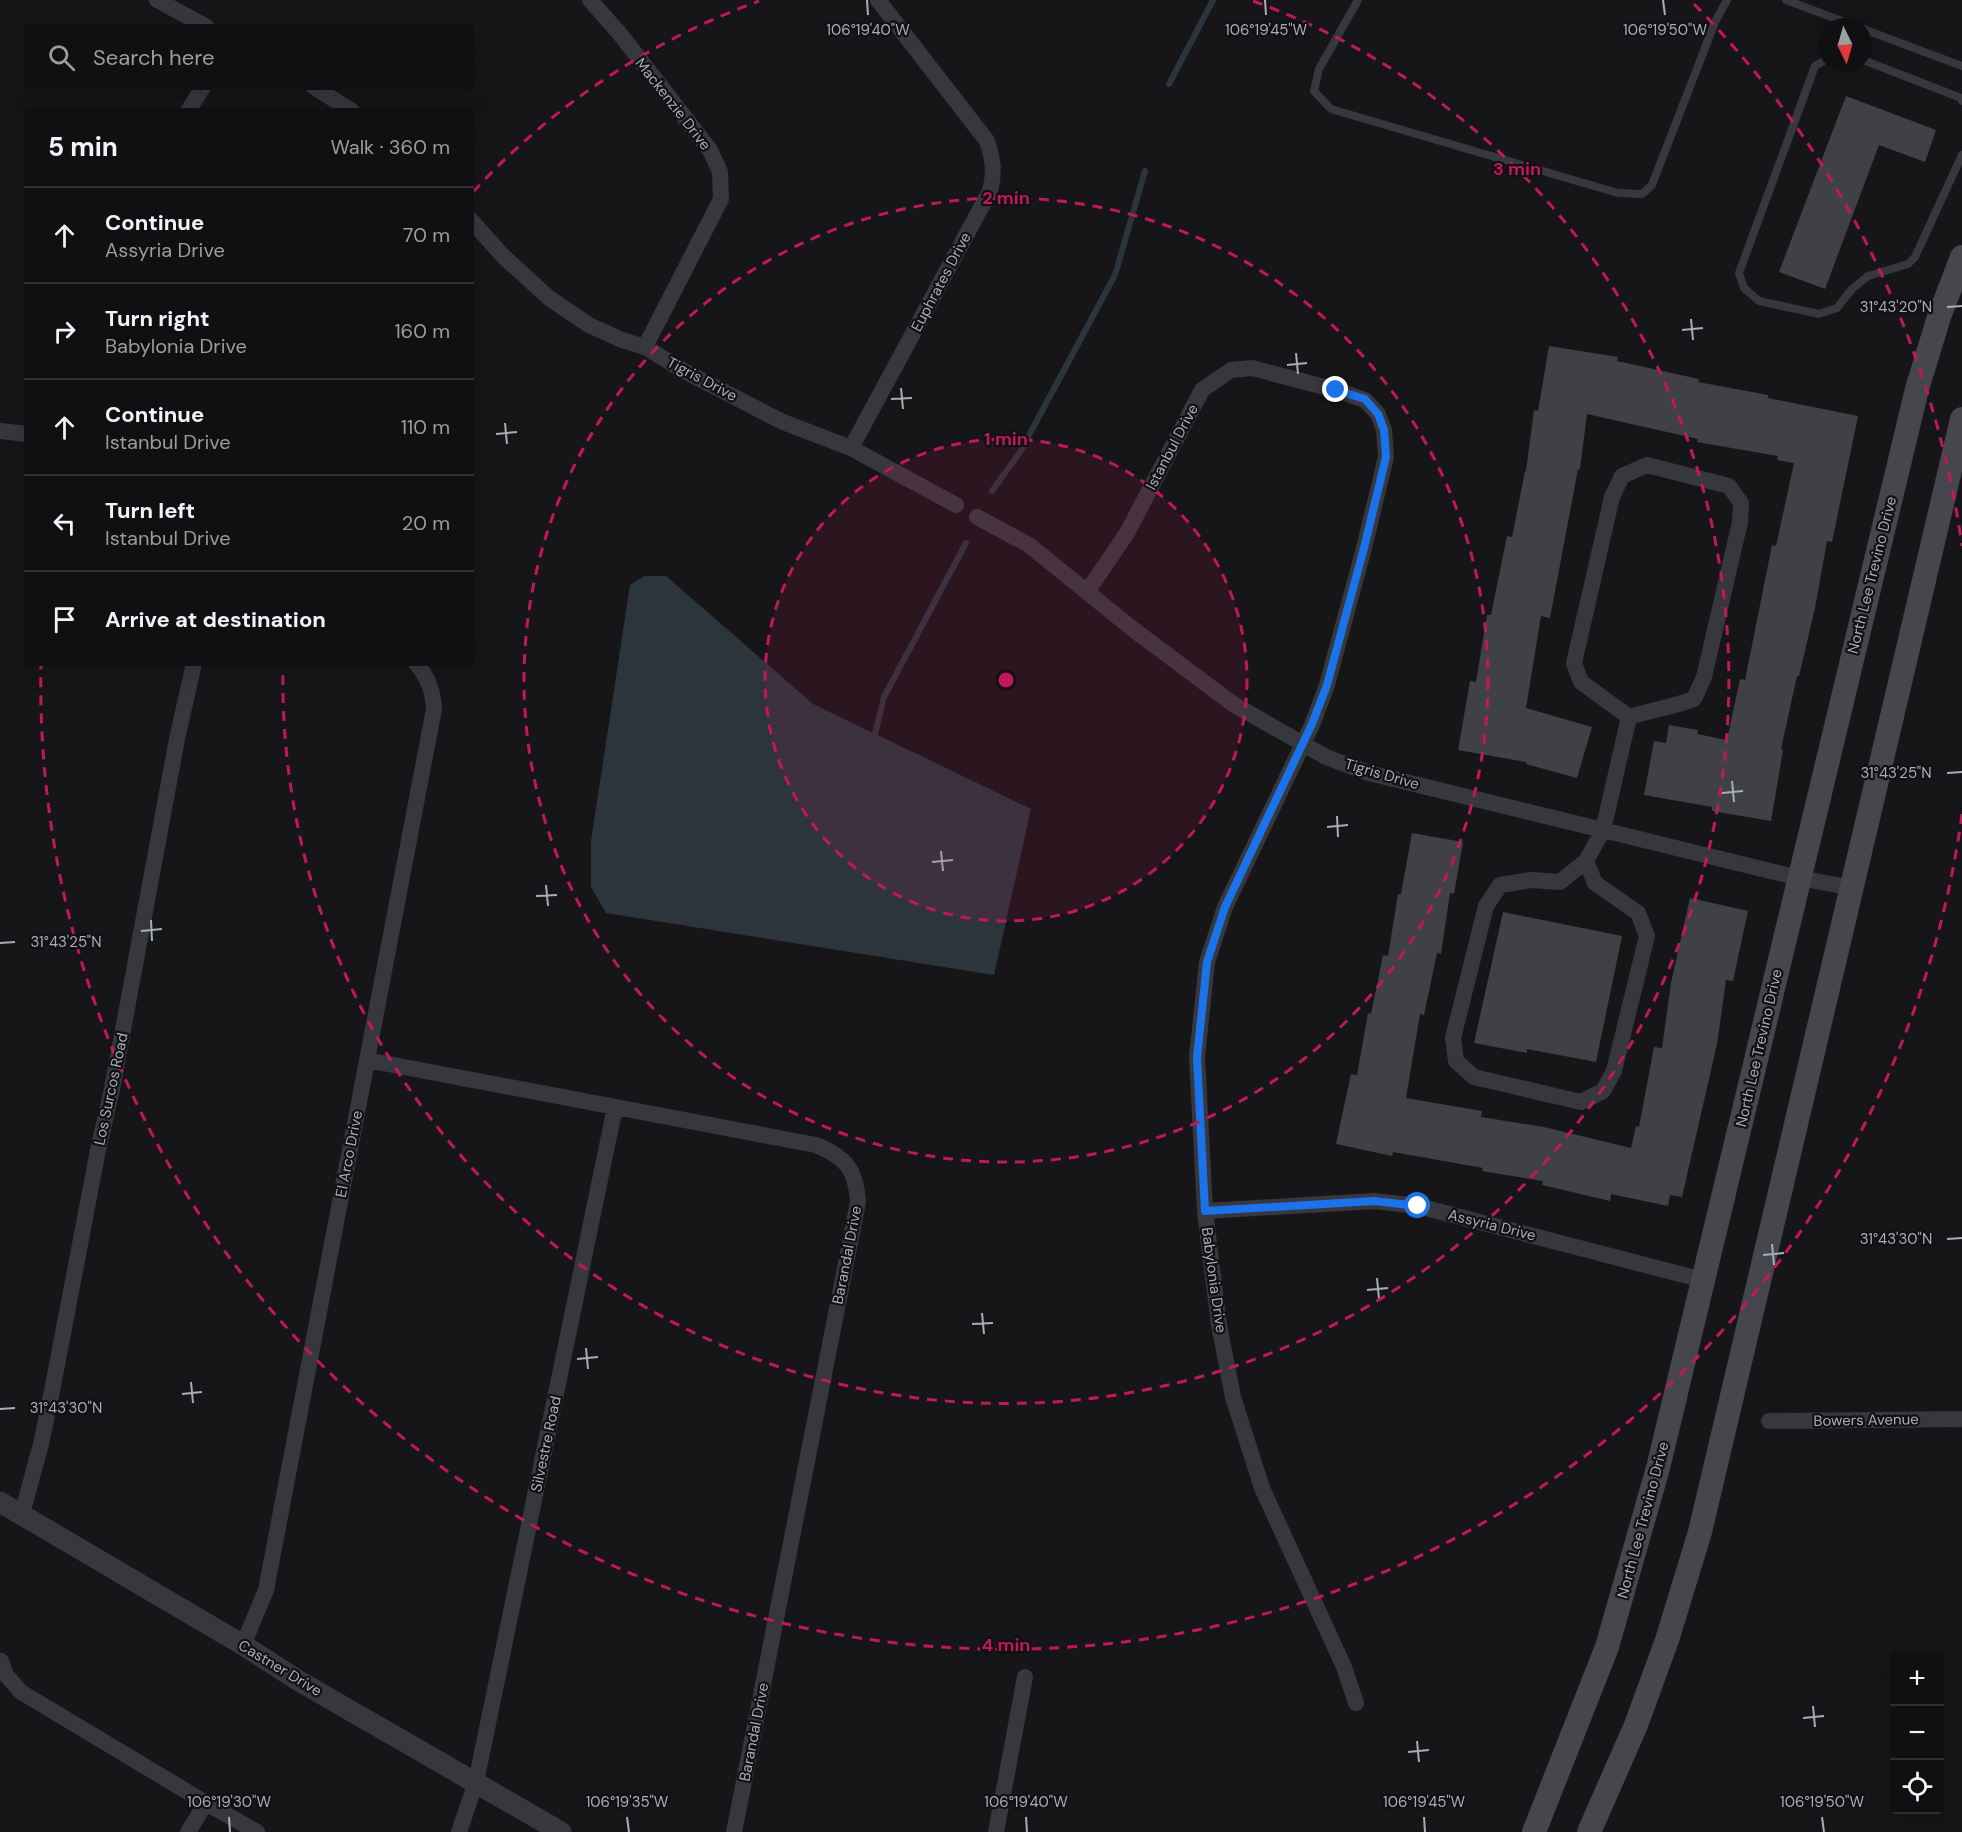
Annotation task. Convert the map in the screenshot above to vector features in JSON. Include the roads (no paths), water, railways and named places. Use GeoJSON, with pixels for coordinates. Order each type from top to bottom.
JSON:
{"type":"FeatureCollection","features":[{"type":"Feature","properties":{"kind":"main road","name":"North Lee Trevino Drive"},"geometry":{"type":"LineString","coordinates":[[1534,1832],[1607,1647],[1658,1468],[1917,389],[1939,317],[1962,257]]}},
{"type":"Feature","properties":{"kind":"main road"},"geometry":{"type":"LineString","coordinates":[[1589,1832],[1640,1715],[1667,1640],[1700,1532],[1962,419]]}},
{"type":"Feature","properties":{"kind":"street"},"geometry":{"type":"LineString","coordinates":[[158,0],[202,24]]}},
{"type":"Feature","properties":{"kind":"street","name":"Mackenzie Drive"},"geometry":{"type":"LineString","coordinates":[[590,0],[694,127],[716,160],[722,183],[721,199],[645,347]]}},
{"type":"Feature","properties":{"kind":"street","name":"Euphrates Drive"},"geometry":{"type":"LineString","coordinates":[[851,448],[990,191],[994,175],[993,157],[987,141],[878,0]]}},
{"type":"Feature","properties":{"kind":"street"},"geometry":{"type":"LineString","coordinates":[[190,108],[201,90]]}},
{"type":"Feature","properties":{"kind":"street"},"geometry":{"type":"LineString","coordinates":[[319,90],[347,108]]}},
{"type":"Feature","properties":{"kind":"street","name":"Tigris Drive"},"geometry":{"type":"LineString","coordinates":[[474,227],[568,313],[622,340],[645,347],[684,371],[783,422],[851,448],[956,505]]}},
{"type":"Feature","properties":{"kind":"street","name":"Istanbul Drive"},"geometry":{"type":"LineString","coordinates":[[1087,592],[1127,533],[1202,390],[1231,370],[1252,368],[1365,399],[1378,414],[1384,430],[1386,457],[1327,685],[1303,745]]}},
{"type":"Feature","properties":{"kind":"street"},"geometry":{"type":"LineString","coordinates":[[2,436],[24,434]]}},
{"type":"Feature","properties":{"kind":"street"},"geometry":{"type":"LineString","coordinates":[[1647,465],[1728,486],[1741,503],[1740,522],[1704,676],[1694,699],[1675,707],[1629,717],[1581,682],[1574,663],[1612,497],[1622,476],[1647,465]]}},
{"type":"Feature","properties":{"kind":"street","name":"Tigris Drive"},"geometry":{"type":"LineString","coordinates":[[977,517],[1029,545],[1233,704],[1326,757],[1369,773],[1799,878],[1852,888]]}},
{"type":"Feature","properties":{"kind":"street","name":"Los Surcos Road"},"geometry":{"type":"LineString","coordinates":[[22,1514],[52,1391],[193,666]]}},
{"type":"Feature","properties":{"kind":"street","name":"El Arco Drive"},"geometry":{"type":"LineString","coordinates":[[243,1645],[266,1590],[435,709],[433,692],[418,666]]}},
{"type":"Feature","properties":{"kind":"street"},"geometry":{"type":"LineString","coordinates":[[1586,861],[1595,883],[1638,914],[1647,936],[1614,1071],[1603,1091],[1581,1102],[1474,1077],[1456,1061],[1453,1038],[1486,906],[1500,885],[1531,880],[1560,882],[1586,861],[1603,830],[1629,717]]}},
{"type":"Feature","properties":{"kind":"street","name":"Babylonia Drive"},"geometry":{"type":"LineString","coordinates":[[1303,745],[1225,907],[1207,962],[1197,1058],[1205,1211],[1219,1325],[1233,1397],[1262,1488],[1344,1667],[1356,1703]]}},
{"type":"Feature","properties":{"kind":"street","name":"Barandal Drive"},"geometry":{"type":"LineString","coordinates":[[367,1060],[816,1145],[831,1151],[851,1170],[857,1185],[858,1202],[734,1832]]}},
{"type":"Feature","properties":{"kind":"street","name":"Silvestre Road"},"geometry":{"type":"LineString","coordinates":[[459,1832],[476,1782],[615,1107]]}},
{"type":"Feature","properties":{"kind":"street","name":"Assyria Drive"},"geometry":{"type":"LineString","coordinates":[[1205,1211],[1374,1201],[1418,1206],[1703,1280]]}},
{"type":"Feature","properties":{"kind":"street","name":"Bowers Avenue"},"geometry":{"type":"LineString","coordinates":[[1769,1421],[1962,1419]]}},
{"type":"Feature","properties":{"kind":"street","name":"Castner Drive"},"geometry":{"type":"LineString","coordinates":[[0,1502],[243,1645],[299,1681],[561,1832]]}},
{"type":"Feature","properties":{"kind":"street"},"geometry":{"type":"LineString","coordinates":[[1,1661],[6,1675],[21,1692],[257,1832]]}},
{"type":"Feature","properties":{"kind":"street"},"geometry":{"type":"LineString","coordinates":[[996,1832],[1025,1677]]}},
{"type":"Feature","properties":{"kind":"street"},"geometry":{"type":"LineString","coordinates":[[188,1832],[206,1803]]}},
{"type":"Feature","properties":{"kind":"lane"},"geometry":{"type":"LineString","coordinates":[[1358,0],[1319,69],[1314,91],[1331,109],[1618,192],[1642,194],[1652,185],[1715,22],[1727,0]]}},
{"type":"Feature","properties":{"kind":"lane"},"geometry":{"type":"LineString","coordinates":[[1786,0],[1834,18]]}},
{"type":"Feature","properties":{"kind":"lane"},"geometry":{"type":"LineString","coordinates":[[1872,32],[1962,66]]}},
{"type":"Feature","properties":{"kind":"lane"},"geometry":{"type":"LineString","coordinates":[[1872,63],[1961,98],[1962,101]]}},
{"type":"Feature","properties":{"kind":"lane"},"geometry":{"type":"LineString","coordinates":[[1818,64],[1815,66],[1739,273],[1744,288],[1759,301],[1819,314],[1837,308],[1868,276],[1908,264],[1915,257],[1930,228],[1962,155]]}},
{"type":"Feature","properties":{"kind":"waterway"},"geometry":{"type":"LineString","coordinates":[[1169,84],[1213,0]]}},
{"type":"Feature","properties":{"kind":"waterway"},"geometry":{"type":"LineString","coordinates":[[992,491],[1020,452],[1115,275],[1145,171]]}},
{"type":"Feature","properties":{"kind":"waterway"},"geometry":{"type":"LineString","coordinates":[[873,742],[884,697],[966,543]]}}]}
